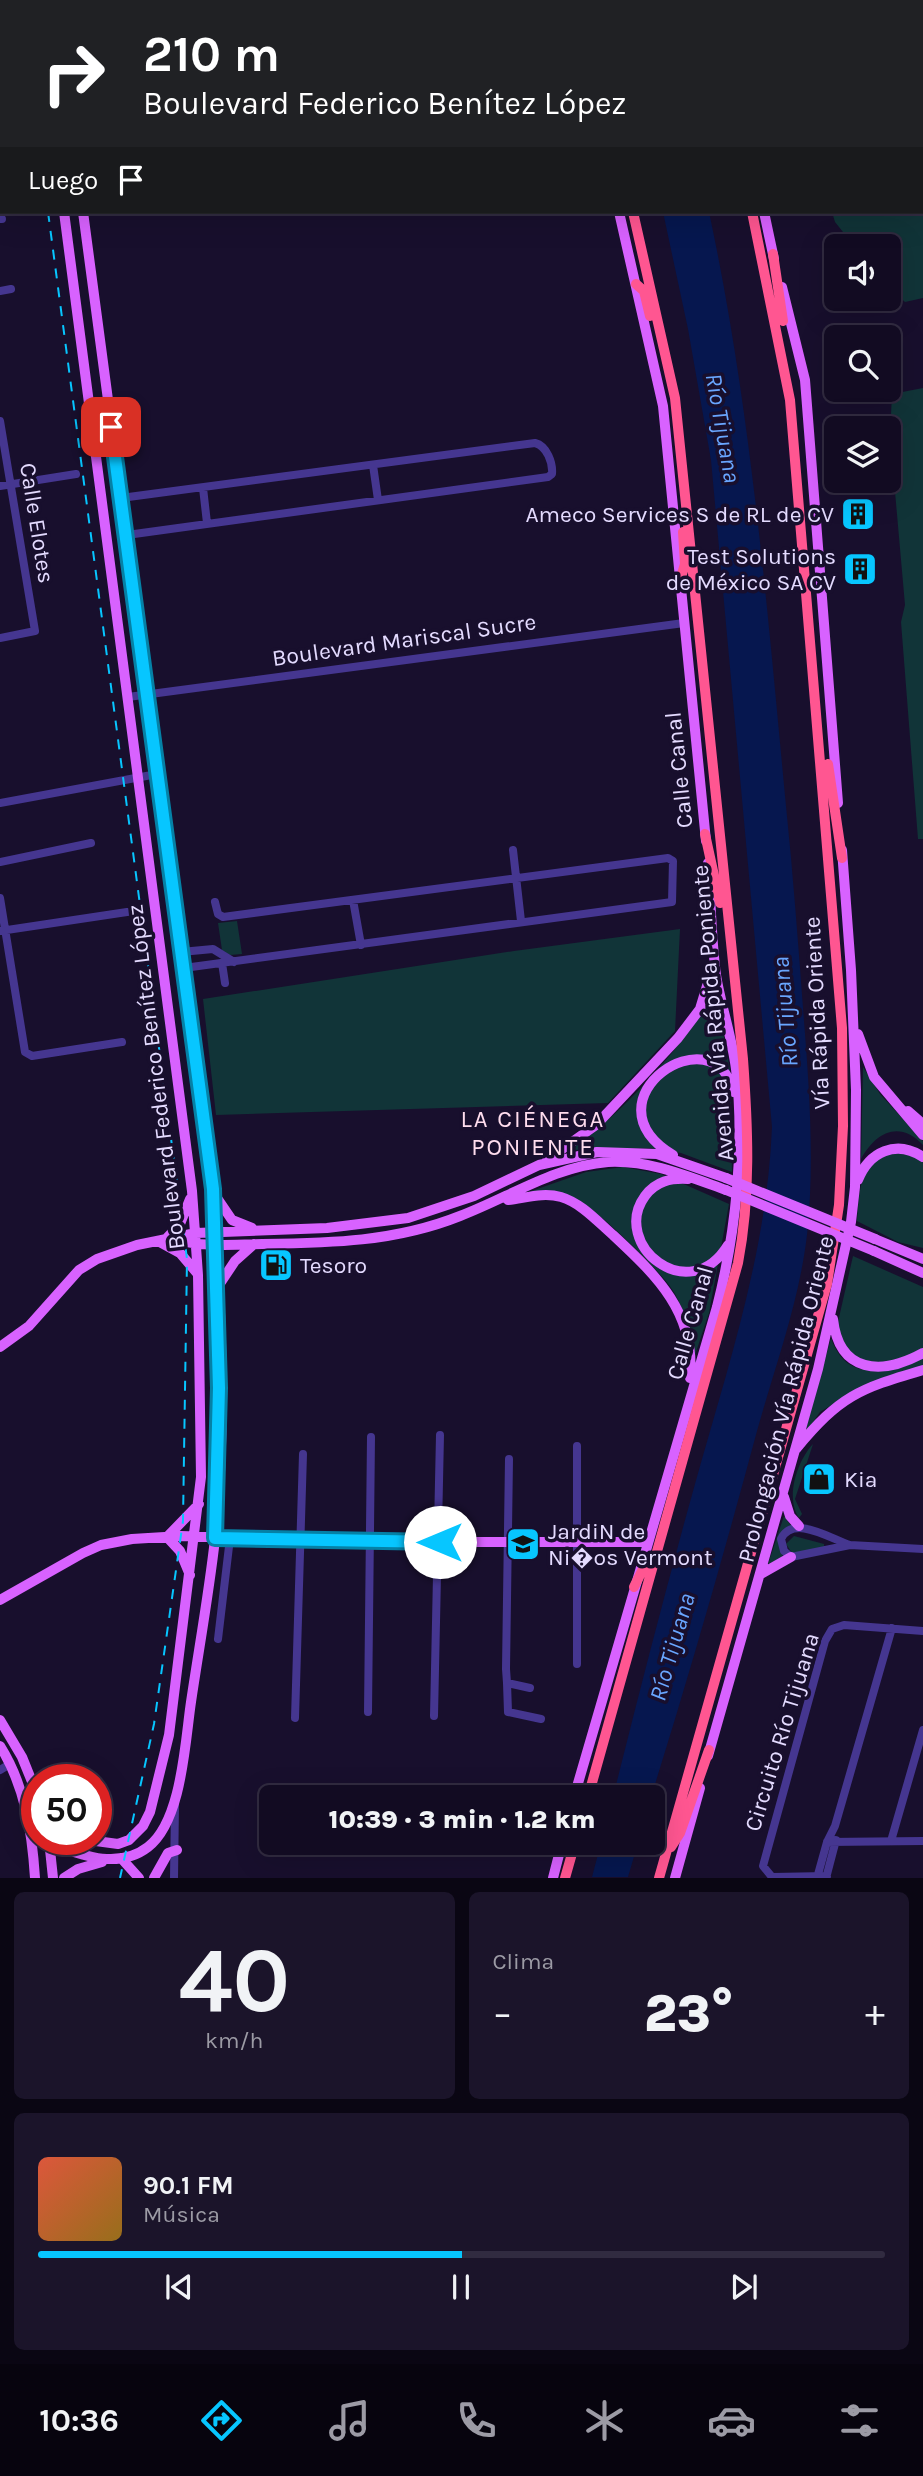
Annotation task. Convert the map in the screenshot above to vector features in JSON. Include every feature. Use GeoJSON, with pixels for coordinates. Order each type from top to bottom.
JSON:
{"type":"FeatureCollection","features":[{"type":"Feature","properties":{"kind":"highway","name":"Avenida Vía Rápida Poniente"},"geometry":{"type":"LineString","coordinates":[[591,1785],[718,1337],[743,1239],[748,1119],[675,398],[633,214]]}},
{"type":"Feature","properties":{"kind":"highway","name":"Vía Rápida Oriente"},"geometry":{"type":"LineString","coordinates":[[659,1878],[815,1329],[831,1261],[839,1205],[843,1126],[842,1028],[814,671],[790,400],[752,214]]}},
{"type":"Feature","properties":{"kind":"highway"},"geometry":{"type":"LineString","coordinates":[[773,254],[792,367],[790,400]]}},
{"type":"Feature","properties":{"kind":"highway"},"geometry":{"type":"LineString","coordinates":[[636,284],[644,291],[668,388],[675,398]]}},
{"type":"Feature","properties":{"kind":"highway"},"geometry":{"type":"LineString","coordinates":[[682,574],[685,564],[681,497],[685,481]]}},
{"type":"Feature","properties":{"kind":"highway"},"geometry":{"type":"LineString","coordinates":[[814,671],[842,858]]}},
{"type":"Feature","properties":{"kind":"highway"},"geometry":{"type":"LineString","coordinates":[[705,834],[731,957]]}},
{"type":"Feature","properties":{"kind":"highway"},"geometry":{"type":"LineString","coordinates":[[634,1587],[641,1578],[658,1525],[670,1501]]}},
{"type":"Feature","properties":{"kind":"highway"},"geometry":{"type":"LineString","coordinates":[[665,1855],[680,1833],[709,1750]]}},
{"type":"Feature","properties":{"kind":"highway"},"geometry":{"type":"LineString","coordinates":[[565,1878],[572,1855]]}},
{"type":"Feature","properties":{"kind":"main road","name":"Boulevard Federico Benítez López"},"geometry":{"type":"LineString","coordinates":[[64,214],[192,1191],[198,1275],[199,1504],[169,1735],[147,1820],[129,1840],[112,1843]]}},
{"type":"Feature","properties":{"kind":"main road","name":"Boulevard Federico Benítez López"},"geometry":{"type":"LineString","coordinates":[[83,214],[213,1189],[219,1285],[215,1538],[175,1799],[158,1838],[140,1853],[109,1860],[86,1855]]}},
{"type":"Feature","properties":{"kind":"main road","name":"Calle Canal"},"geometry":{"type":"LineString","coordinates":[[619,214],[663,406],[682,574],[684,622],[715,955],[736,1069],[737,1167],[731,1242],[717,1307],[686,1405]]}},
{"type":"Feature","properties":{"kind":"main road","name":"Prolongación Vía Rápida Oriente"},"geometry":{"type":"LineString","coordinates":[[676,1878],[709,1750],[761,1575],[833,1312],[855,1187],[854,1020],[805,380],[764,214]]}},
{"type":"Feature","properties":{"kind":"main road"},"geometry":{"type":"LineString","coordinates":[[0,1347],[29,1326],[79,1270],[112,1252],[196,1233],[327,1228],[427,1214],[540,1165],[596,1125],[678,1038],[700,1009],[715,955]]}},
{"type":"Feature","properties":{"kind":"main road"},"geometry":{"type":"LineString","coordinates":[[854,1020],[869,1066],[891,1099],[923,1135]]}},
{"type":"Feature","properties":{"kind":"main road"},"geometry":{"type":"LineString","coordinates":[[689,1164],[655,1142],[642,1120],[648,1089],[663,1071],[690,1058],[717,1065],[733,1087],[738,1115]]}},
{"type":"Feature","properties":{"kind":"main road"},"geometry":{"type":"LineString","coordinates":[[891,1099],[923,1124]]}},
{"type":"Feature","properties":{"kind":"main road"},"geometry":{"type":"LineString","coordinates":[[855,1187],[868,1161],[881,1152],[905,1149],[923,1157]]}},
{"type":"Feature","properties":{"kind":"main road"},"geometry":{"type":"LineString","coordinates":[[540,1165],[617,1151],[657,1154],[726,1178],[923,1259]]}},
{"type":"Feature","properties":{"kind":"main road"},"geometry":{"type":"LineString","coordinates":[[165,1240],[197,1246],[382,1238],[433,1226],[497,1202],[568,1170],[607,1163],[648,1165],[698,1180],[923,1273]]}},
{"type":"Feature","properties":{"kind":"main road"},"geometry":{"type":"LineString","coordinates":[[698,1180],[669,1179],[648,1192],[636,1215],[636,1226],[642,1242],[666,1267],[683,1273],[709,1267],[722,1256],[731,1242]]}},
{"type":"Feature","properties":{"kind":"main road"},"geometry":{"type":"LineString","coordinates":[[213,1189],[220,1205],[232,1220],[255,1230]]}},
{"type":"Feature","properties":{"kind":"main road"},"geometry":{"type":"LineString","coordinates":[[165,1240],[184,1218],[192,1191]]}},
{"type":"Feature","properties":{"kind":"main road"},"geometry":{"type":"LineString","coordinates":[[497,1202],[535,1195],[561,1197],[574,1203],[659,1279],[675,1302],[687,1332],[691,1364],[686,1405],[578,1785]]}},
{"type":"Feature","properties":{"kind":"main road"},"geometry":{"type":"LineString","coordinates":[[165,1240],[198,1275]]}},
{"type":"Feature","properties":{"kind":"main road"},"geometry":{"type":"LineString","coordinates":[[219,1285],[235,1261],[254,1244]]}},
{"type":"Feature","properties":{"kind":"main road"},"geometry":{"type":"LineString","coordinates":[[895,1247],[923,1250]]}},
{"type":"Feature","properties":{"kind":"main road"},"geometry":{"type":"LineString","coordinates":[[897,1261],[923,1279]]}},
{"type":"Feature","properties":{"kind":"main road"},"geometry":{"type":"LineString","coordinates":[[833,1312],[838,1343],[859,1363],[888,1366],[923,1353]]}},
{"type":"Feature","properties":{"kind":"main road"},"geometry":{"type":"LineString","coordinates":[[794,1452],[835,1406],[871,1387],[923,1370]]}},
{"type":"Feature","properties":{"kind":"main road"},"geometry":{"type":"LineString","coordinates":[[200,1386],[219,1388]]}},
{"type":"Feature","properties":{"kind":"main road"},"geometry":{"type":"LineString","coordinates":[[784,1491],[787,1510],[799,1526]]}},
{"type":"Feature","properties":{"kind":"main road"},"geometry":{"type":"LineString","coordinates":[[167,1537],[199,1504]]}},
{"type":"Feature","properties":{"kind":"main road"},"geometry":{"type":"LineString","coordinates":[[167,1537],[180,1551],[191,1575]]}},
{"type":"Feature","properties":{"kind":"main road"},"geometry":{"type":"LineString","coordinates":[[0,1600],[102,1545],[132,1539],[196,1537],[369,1542],[646,1542]]}},
{"type":"Feature","properties":{"kind":"main road"},"geometry":{"type":"LineString","coordinates":[[761,1575],[790,1557]]}},
{"type":"Feature","properties":{"kind":"main road"},"geometry":{"type":"LineString","coordinates":[[0,1720],[25,1764]]}},
{"type":"Feature","properties":{"kind":"main road"},"geometry":{"type":"LineString","coordinates":[[0,1746],[21,1791]]}},
{"type":"Feature","properties":{"kind":"main road"},"geometry":{"type":"LineString","coordinates":[[154,1878],[168,1853],[177,1850]]}},
{"type":"Feature","properties":{"kind":"main road"},"geometry":{"type":"LineString","coordinates":[[34,1855],[35,1878]]}},
{"type":"Feature","properties":{"kind":"main road"},"geometry":{"type":"LineString","coordinates":[[51,1855],[53,1878]]}},
{"type":"Feature","properties":{"kind":"main road"},"geometry":{"type":"LineString","coordinates":[[553,1878],[559,1855]]}},
{"type":"Feature","properties":{"kind":"main road"},"geometry":{"type":"LineString","coordinates":[[121,1858],[139,1878]]}},
{"type":"Feature","properties":{"kind":"main road"},"geometry":{"type":"LineString","coordinates":[[64,1878],[78,1869],[109,1860]]}},
{"type":"Feature","properties":{"kind":"street"},"geometry":{"type":"LineString","coordinates":[[0,291],[11,289]]}},
{"type":"Feature","properties":{"kind":"street","name":"Calle Elotes"},"geometry":{"type":"LineString","coordinates":[[0,421],[35,631],[0,638]]}},
{"type":"Feature","properties":{"kind":"street"},"geometry":{"type":"LineString","coordinates":[[121,498],[536,443],[545,449],[552,467],[552,474],[548,477],[127,535]]}},
{"type":"Feature","properties":{"kind":"street"},"geometry":{"type":"LineString","coordinates":[[373,465],[378,500]]}},
{"type":"Feature","properties":{"kind":"street"},"geometry":{"type":"LineString","coordinates":[[0,486],[76,474]]}},
{"type":"Feature","properties":{"kind":"street"},"geometry":{"type":"LineString","coordinates":[[203,488],[207,523]]}},
{"type":"Feature","properties":{"kind":"street","name":"Boulevard Mariscal Sucre"},"geometry":{"type":"LineString","coordinates":[[128,697],[684,622]]}},
{"type":"Feature","properties":{"kind":"street"},"geometry":{"type":"LineString","coordinates":[[0,803],[158,774]]}},
{"type":"Feature","properties":{"kind":"street"},"geometry":{"type":"LineString","coordinates":[[0,862],[91,843]]}},
{"type":"Feature","properties":{"kind":"street"},"geometry":{"type":"LineString","coordinates":[[513,850],[521,921]]}},
{"type":"Feature","properties":{"kind":"street"},"geometry":{"type":"LineString","coordinates":[[184,968],[671,902],[673,861],[668,858],[223,917],[218,914],[215,902]]}},
{"type":"Feature","properties":{"kind":"street"},"geometry":{"type":"LineString","coordinates":[[0,898],[25,1052],[33,1056],[122,1042]]}},
{"type":"Feature","properties":{"kind":"street"},"geometry":{"type":"LineString","coordinates":[[353,900],[361,945]]}},
{"type":"Feature","properties":{"kind":"street"},"geometry":{"type":"LineString","coordinates":[[4,931],[127,912]]}},
{"type":"Feature","properties":{"kind":"street"},"geometry":{"type":"LineString","coordinates":[[181,952],[213,949],[234,962]]}},
{"type":"Feature","properties":{"kind":"street"},"geometry":{"type":"LineString","coordinates":[[222,963],[225,983]]}},
{"type":"Feature","properties":{"kind":"street"},"geometry":{"type":"LineString","coordinates":[[434,1716],[440,1542],[440,1435]]}},
{"type":"Feature","properties":{"kind":"street"},"geometry":{"type":"LineString","coordinates":[[368,1712],[371,1437]]}},
{"type":"Feature","properties":{"kind":"street"},"geometry":{"type":"LineString","coordinates":[[577,1446],[577,1664]]}},
{"type":"Feature","properties":{"kind":"street"},"geometry":{"type":"LineString","coordinates":[[295,1718],[303,1454]]}},
{"type":"Feature","properties":{"kind":"street"},"geometry":{"type":"LineString","coordinates":[[509,1459],[508,1712],[541,1719]]}},
{"type":"Feature","properties":{"kind":"street"},"geometry":{"type":"LineString","coordinates":[[850,1545],[799,1526],[781,1537],[782,1548],[790,1557],[850,1545],[923,1549]]}},
{"type":"Feature","properties":{"kind":"street"},"geometry":{"type":"LineString","coordinates":[[218,1639],[230,1538]]}},
{"type":"Feature","properties":{"kind":"street","name":"Circuito Río Tijuana"},"geometry":{"type":"LineString","coordinates":[[822,1876],[772,1877],[762,1866],[825,1641],[832,1629],[844,1625],[923,1631]]}},
{"type":"Feature","properties":{"kind":"street"},"geometry":{"type":"LineString","coordinates":[[822,1876],[892,1628]]}},
{"type":"Feature","properties":{"kind":"street"},"geometry":{"type":"LineString","coordinates":[[507,1684],[530,1688]]}},
{"type":"Feature","properties":{"kind":"street"},"geometry":{"type":"LineString","coordinates":[[891,1842],[923,1730]]}},
{"type":"Feature","properties":{"kind":"street"},"geometry":{"type":"LineString","coordinates":[[0,1770],[10,1764]]}},
{"type":"Feature","properties":{"kind":"street"},"geometry":{"type":"LineString","coordinates":[[174,1878],[177,1850],[175,1799]]}},
{"type":"Feature","properties":{"kind":"street"},"geometry":{"type":"LineString","coordinates":[[831,1842],[923,1841]]}},
{"type":"Feature","properties":{"kind":"green space"},"geometry":{"type":"Polygon","coordinates":[[[833,214],[923,214],[923,298],[905,302],[901,298],[901,234],[845,234],[833,214]]]}},
{"type":"Feature","properties":{"kind":"green space"},"geometry":{"type":"Polygon","coordinates":[[[923,388],[923,839],[918,839],[901,622],[905,605],[895,493],[901,493],[901,416],[891,416],[892,402],[901,402],[901,392],[923,388]]]}},
{"type":"Feature","properties":{"kind":"green space"},"geometry":{"type":"Polygon","coordinates":[[[237,921],[242,954],[230,955],[222,950],[218,923],[237,921]]]}},
{"type":"Feature","properties":{"kind":"green space"},"geometry":{"type":"Polygon","coordinates":[[[680,929],[675,1031],[608,1103],[216,1115],[203,999],[514,951],[680,929]]]}},
{"type":"Feature","properties":{"kind":"green space"},"geometry":{"type":"Polygon","coordinates":[[[715,988],[730,1070],[732,1172],[681,1153],[651,1148],[570,1150],[610,1118],[652,1077],[689,1031],[715,988]]]}},
{"type":"Feature","properties":{"kind":"green space"},"geometry":{"type":"Polygon","coordinates":[[[863,1067],[880,1094],[923,1141],[923,1145],[905,1133],[888,1133],[873,1142],[861,1159],[863,1067]]]}},
{"type":"Feature","properties":{"kind":"green space"},"geometry":{"type":"Polygon","coordinates":[[[900,1151],[923,1160],[923,1248],[898,1242],[857,1221],[861,1185],[869,1167],[876,1160],[900,1151]]]}},
{"type":"Feature","properties":{"kind":"green space"},"geometry":{"type":"Polygon","coordinates":[[[623,1167],[661,1174],[729,1204],[709,1313],[695,1355],[688,1324],[675,1294],[628,1241],[596,1213],[574,1199],[520,1195],[586,1172],[623,1167]]]}},
{"type":"Feature","properties":{"kind":"green space"},"geometry":{"type":"Polygon","coordinates":[[[853,1256],[923,1287],[923,1351],[896,1360],[869,1362],[848,1351],[841,1339],[838,1322],[853,1256]]]}},
{"type":"Feature","properties":{"kind":"green space"},"geometry":{"type":"Polygon","coordinates":[[[831,1338],[838,1353],[847,1363],[858,1368],[883,1369],[923,1357],[923,1368],[843,1398],[820,1412],[804,1435],[831,1338]]]}},
{"type":"Feature","properties":{"kind":"green space"},"geometry":{"type":"Polygon","coordinates":[[[813,1444],[795,1499],[802,1514],[799,1518],[795,1510],[793,1490],[802,1460],[813,1444]]]}},
{"type":"Feature","properties":{"kind":"green space"},"geometry":{"type":"Polygon","coordinates":[[[784,1516],[792,1527],[778,1542],[783,1557],[768,1564],[784,1516]]]}},
{"type":"Feature","properties":{"kind":"green space"},"geometry":{"type":"Polygon","coordinates":[[[794,1536],[824,1544],[824,1548],[792,1553],[786,1544],[794,1536]]]}},
{"type":"Feature","properties":{"kind":"water","name":"Río Tijuana"},"geometry":{"type":"Polygon","coordinates":[[[663,214],[709,214],[736,360],[756,508],[791,857],[807,1065],[811,1179],[807,1235],[792,1310],[655,1785],[616,1785],[744,1308],[769,1173],[772,1127],[711,460],[688,329],[663,214]]]}},
{"type":"Feature","properties":{"kind":"water"},"geometry":{"type":"Polygon","coordinates":[[[598,1855],[634,1855],[628,1877],[592,1877],[598,1855]]]}},
{"type":"Feature","properties":{"kind":"waterway"},"geometry":{"type":"LineString","coordinates":[[808,1090],[825,1090]]}},
{"type":"Feature","properties":{"kind":"railway"},"geometry":{"type":"LineString","coordinates":[[48,214],[187,1259],[183,1521],[154,1724],[120,1878]]}},
{"type":"Feature","properties":{"kind":"place","name":"Ameco Services S de RL de CV"},"geometry":{"type":"Point","coordinates":[858,514]}},
{"type":"Feature","properties":{"kind":"place","name":"Test Solutions de México SA CV"},"geometry":{"type":"Point","coordinates":[860,569]}},
{"type":"Feature","properties":{"kind":"place","name":"Tesoro"},"geometry":{"type":"Point","coordinates":[276,1265]}},
{"type":"Feature","properties":{"kind":"place","name":"Kia"},"geometry":{"type":"Point","coordinates":[819,1479]}},
{"type":"Feature","properties":{"kind":"place","name":"JardiN de Ni�os Vermont"},"geometry":{"type":"Point","coordinates":[523,1544]}},
{"type":"Feature","properties":{"kind":"district","name":"LA CIÉNEGA PONIENTE"},"geometry":{"type":"Point","coordinates":[533,1133]}},
{"type":"Feature","properties":{"kind":"route"},"geometry":{"type":"LineString","coordinates":[[111,427],[213,1189],[219,1285],[219,1478],[215,1538],[440,1542]]}}]}
